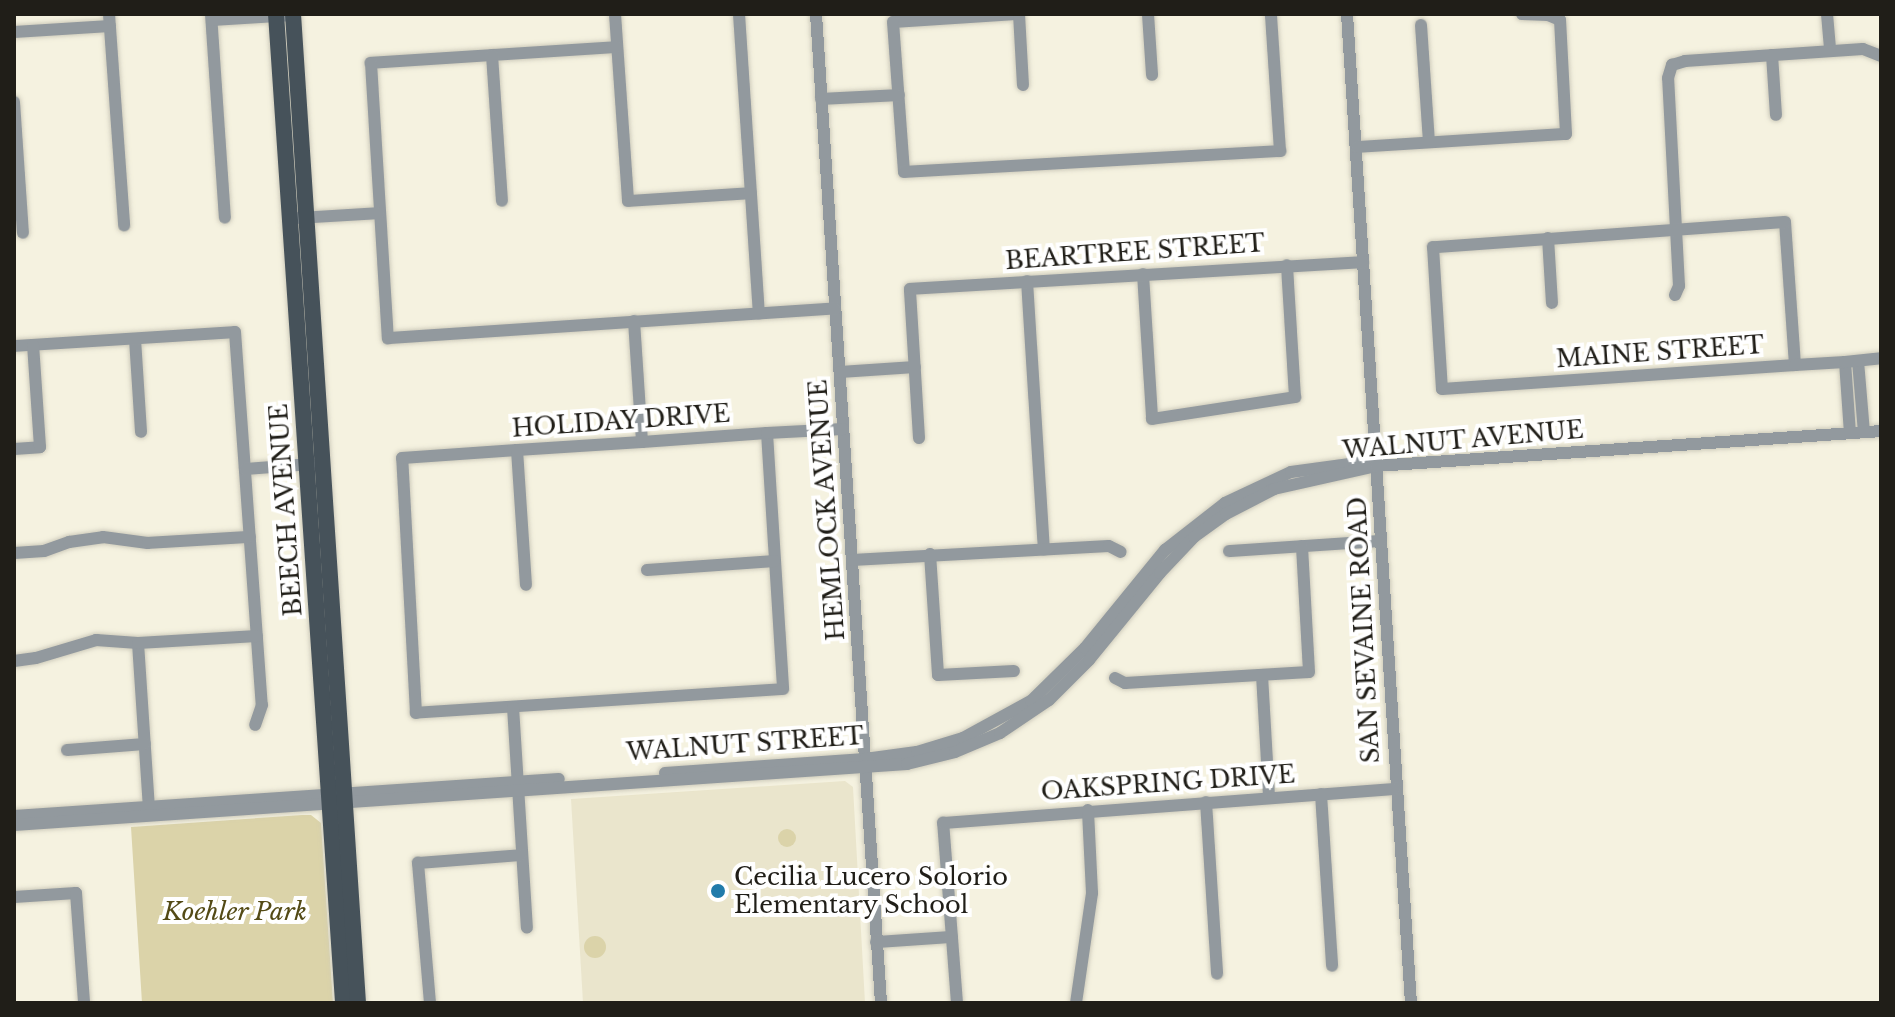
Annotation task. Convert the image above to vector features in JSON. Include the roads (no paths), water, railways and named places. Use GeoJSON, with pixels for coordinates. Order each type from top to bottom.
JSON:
{"type":"FeatureCollection","features":[{"type":"Feature","properties":{"kind":"main road","name":"BEECH AVENUE"},"geometry":{"type":"LineString","coordinates":[[285,15],[336,796],[343,1003]]}},
{"type":"Feature","properties":{"kind":"main road","name":"BEECH AVENUE"},"geometry":{"type":"LineString","coordinates":[[336,796],[358,1003]]}},
{"type":"Feature","properties":{"kind":"street"},"geometry":{"type":"LineString","coordinates":[[615,14],[628,201],[751,193]]}},
{"type":"Feature","properties":{"kind":"street"},"geometry":{"type":"LineString","coordinates":[[739,14],[759,313]]}},
{"type":"Feature","properties":{"kind":"street","name":"HEMLOCK AVENUE"},"geometry":{"type":"LineString","coordinates":[[816,14],[881,1003]]}},
{"type":"Feature","properties":{"kind":"street"},"geometry":{"type":"LineString","coordinates":[[1023,85],[1017,14],[893,22],[904,172],[1280,151],[1271,14]]}},
{"type":"Feature","properties":{"kind":"street"},"geometry":{"type":"LineString","coordinates":[[1148,14],[1152,75]]}},
{"type":"Feature","properties":{"kind":"street","name":"SAN SEVAINE ROAD"},"geometry":{"type":"LineString","coordinates":[[1347,14],[1411,1003]]}},
{"type":"Feature","properties":{"kind":"street"},"geometry":{"type":"LineString","coordinates":[[1357,147],[1566,134],[1560,20],[1548,15],[1522,14]]}},
{"type":"Feature","properties":{"kind":"street"},"geometry":{"type":"LineString","coordinates":[[1827,14],[1830,51]]}},
{"type":"Feature","properties":{"kind":"street"},"geometry":{"type":"LineString","coordinates":[[225,218],[212,17],[285,15]]}},
{"type":"Feature","properties":{"kind":"street"},"geometry":{"type":"LineString","coordinates":[[14,32],[109,20],[124,225]]}},
{"type":"Feature","properties":{"kind":"street"},"geometry":{"type":"LineString","coordinates":[[1421,25],[1429,142]]}},
{"type":"Feature","properties":{"kind":"street"},"geometry":{"type":"LineString","coordinates":[[617,47],[371,63],[388,338],[835,308]]}},
{"type":"Feature","properties":{"kind":"street"},"geometry":{"type":"LineString","coordinates":[[1675,295],[1679,286],[1678,229],[1668,78],[1672,65],[1685,61],[1830,51],[1869,49],[1880,54]]}},
{"type":"Feature","properties":{"kind":"street"},"geometry":{"type":"LineString","coordinates":[[492,55],[502,201]]}},
{"type":"Feature","properties":{"kind":"street"},"geometry":{"type":"LineString","coordinates":[[1772,55],[1776,115]]}},
{"type":"Feature","properties":{"kind":"street"},"geometry":{"type":"LineString","coordinates":[[821,99],[899,95]]}},
{"type":"Feature","properties":{"kind":"street"},"geometry":{"type":"LineString","coordinates":[[14,102],[23,233]]}},
{"type":"Feature","properties":{"kind":"street"},"geometry":{"type":"LineString","coordinates":[[298,218],[379,213]]}},
{"type":"Feature","properties":{"kind":"street"},"geometry":{"type":"LineString","coordinates":[[1552,303],[1548,238],[1785,222],[1795,365]]}},
{"type":"Feature","properties":{"kind":"street","name":"MAINE STREET"},"geometry":{"type":"LineString","coordinates":[[1548,238],[1433,247],[1442,389],[1881,358]]}},
{"type":"Feature","properties":{"kind":"street","name":"BEARTREE STREET"},"geometry":{"type":"LineString","coordinates":[[915,367],[910,289],[1363,262]]}},
{"type":"Feature","properties":{"kind":"street"},"geometry":{"type":"LineString","coordinates":[[1143,274],[1152,419],[1295,397],[1287,265]]}},
{"type":"Feature","properties":{"kind":"street"},"geometry":{"type":"LineString","coordinates":[[1027,281],[1044,549]]}},
{"type":"Feature","properties":{"kind":"street"},"geometry":{"type":"LineString","coordinates":[[634,321],[642,442]]}},
{"type":"Feature","properties":{"kind":"street"},"geometry":{"type":"LineString","coordinates":[[14,346],[235,332],[262,705],[255,725]]}},
{"type":"Feature","properties":{"kind":"street"},"geometry":{"type":"LineString","coordinates":[[135,339],[141,432]]}},
{"type":"Feature","properties":{"kind":"street"},"geometry":{"type":"LineString","coordinates":[[14,449],[40,447],[33,345]]}},
{"type":"Feature","properties":{"kind":"street"},"geometry":{"type":"LineString","coordinates":[[1852,361],[1864,432]]}},
{"type":"Feature","properties":{"kind":"street"},"geometry":{"type":"LineString","coordinates":[[1850,433],[1852,361]]}},
{"type":"Feature","properties":{"kind":"street"},"geometry":{"type":"LineString","coordinates":[[840,372],[915,367],[919,438]]}},
{"type":"Feature","properties":{"kind":"street","name":"HOLIDAY DRIVE"},"geometry":{"type":"LineString","coordinates":[[513,707],[416,713],[402,458],[843,429]]}},
{"type":"Feature","properties":{"kind":"street","name":"WALNUT AVENUE"},"geometry":{"type":"LineString","coordinates":[[866,764],[955,752],[1000,733],[1068,683],[1172,559],[1210,526],[1274,489],[1376,466],[1881,431]]}},
{"type":"Feature","properties":{"kind":"street"},"geometry":{"type":"LineString","coordinates":[[527,928],[513,707],[783,689],[767,433]]}},
{"type":"Feature","properties":{"kind":"street"},"geometry":{"type":"LineString","coordinates":[[517,450],[526,585]]}},
{"type":"Feature","properties":{"kind":"street"},"geometry":{"type":"LineString","coordinates":[[245,469],[315,464]]}},
{"type":"Feature","properties":{"kind":"street"},"geometry":{"type":"LineString","coordinates":[[14,553],[44,551],[103,537],[148,543],[250,537]]}},
{"type":"Feature","properties":{"kind":"street"},"geometry":{"type":"LineString","coordinates":[[1229,551],[1381,541]]}},
{"type":"Feature","properties":{"kind":"street"},"geometry":{"type":"LineString","coordinates":[[852,560],[1109,546],[1121,552]]}},
{"type":"Feature","properties":{"kind":"street"},"geometry":{"type":"LineString","coordinates":[[1115,678],[1125,683],[1309,672],[1302,546]]}},
{"type":"Feature","properties":{"kind":"street"},"geometry":{"type":"LineString","coordinates":[[930,554],[938,675],[1014,671]]}},
{"type":"Feature","properties":{"kind":"street"},"geometry":{"type":"LineString","coordinates":[[647,570],[775,561]]}},
{"type":"Feature","properties":{"kind":"street"},"geometry":{"type":"LineString","coordinates":[[14,661],[36,658],[80,642],[112,640],[138,643],[257,636]]}},
{"type":"Feature","properties":{"kind":"street"},"geometry":{"type":"LineString","coordinates":[[138,643],[149,807]]}},
{"type":"Feature","properties":{"kind":"street"},"geometry":{"type":"LineString","coordinates":[[1262,675],[1269,797]]}},
{"type":"Feature","properties":{"kind":"street"},"geometry":{"type":"LineString","coordinates":[[67,750],[145,744]]}},
{"type":"Feature","properties":{"kind":"street","name":"WALNUT STREET"},"geometry":{"type":"LineString","coordinates":[[14,816],[866,764]]}},
{"type":"Feature","properties":{"kind":"street","name":"OAKSPRING DRIVE"},"geometry":{"type":"LineString","coordinates":[[952,937],[943,823],[1395,789]]}},
{"type":"Feature","properties":{"kind":"street"},"geometry":{"type":"LineString","coordinates":[[1321,794],[1332,966]]}},
{"type":"Feature","properties":{"kind":"street","name":"WALNUT STREET"},"geometry":{"type":"LineString","coordinates":[[14,825],[336,796]]}},
{"type":"Feature","properties":{"kind":"street"},"geometry":{"type":"LineString","coordinates":[[1206,802],[1217,974]]}},
{"type":"Feature","properties":{"kind":"street"},"geometry":{"type":"LineString","coordinates":[[1076,1003],[1092,893],[1088,810]]}},
{"type":"Feature","properties":{"kind":"street"},"geometry":{"type":"LineString","coordinates":[[430,1003],[418,863],[521,855]]}},
{"type":"Feature","properties":{"kind":"street"},"geometry":{"type":"LineString","coordinates":[[14,897],[76,893],[84,1003]]}},
{"type":"Feature","properties":{"kind":"street"},"geometry":{"type":"LineString","coordinates":[[876,942],[952,937],[957,1003]]}},
{"type":"Feature","properties":{"kind":"place","name":"Cecilia Lucero Solorio Elementary School"},"geometry":{"type":"Point","coordinates":[718,891]}},
{"type":"Feature","properties":{"kind":"park label","name":"Koehler Park"},"geometry":{"type":"Point","coordinates":[235,912]}}]}
